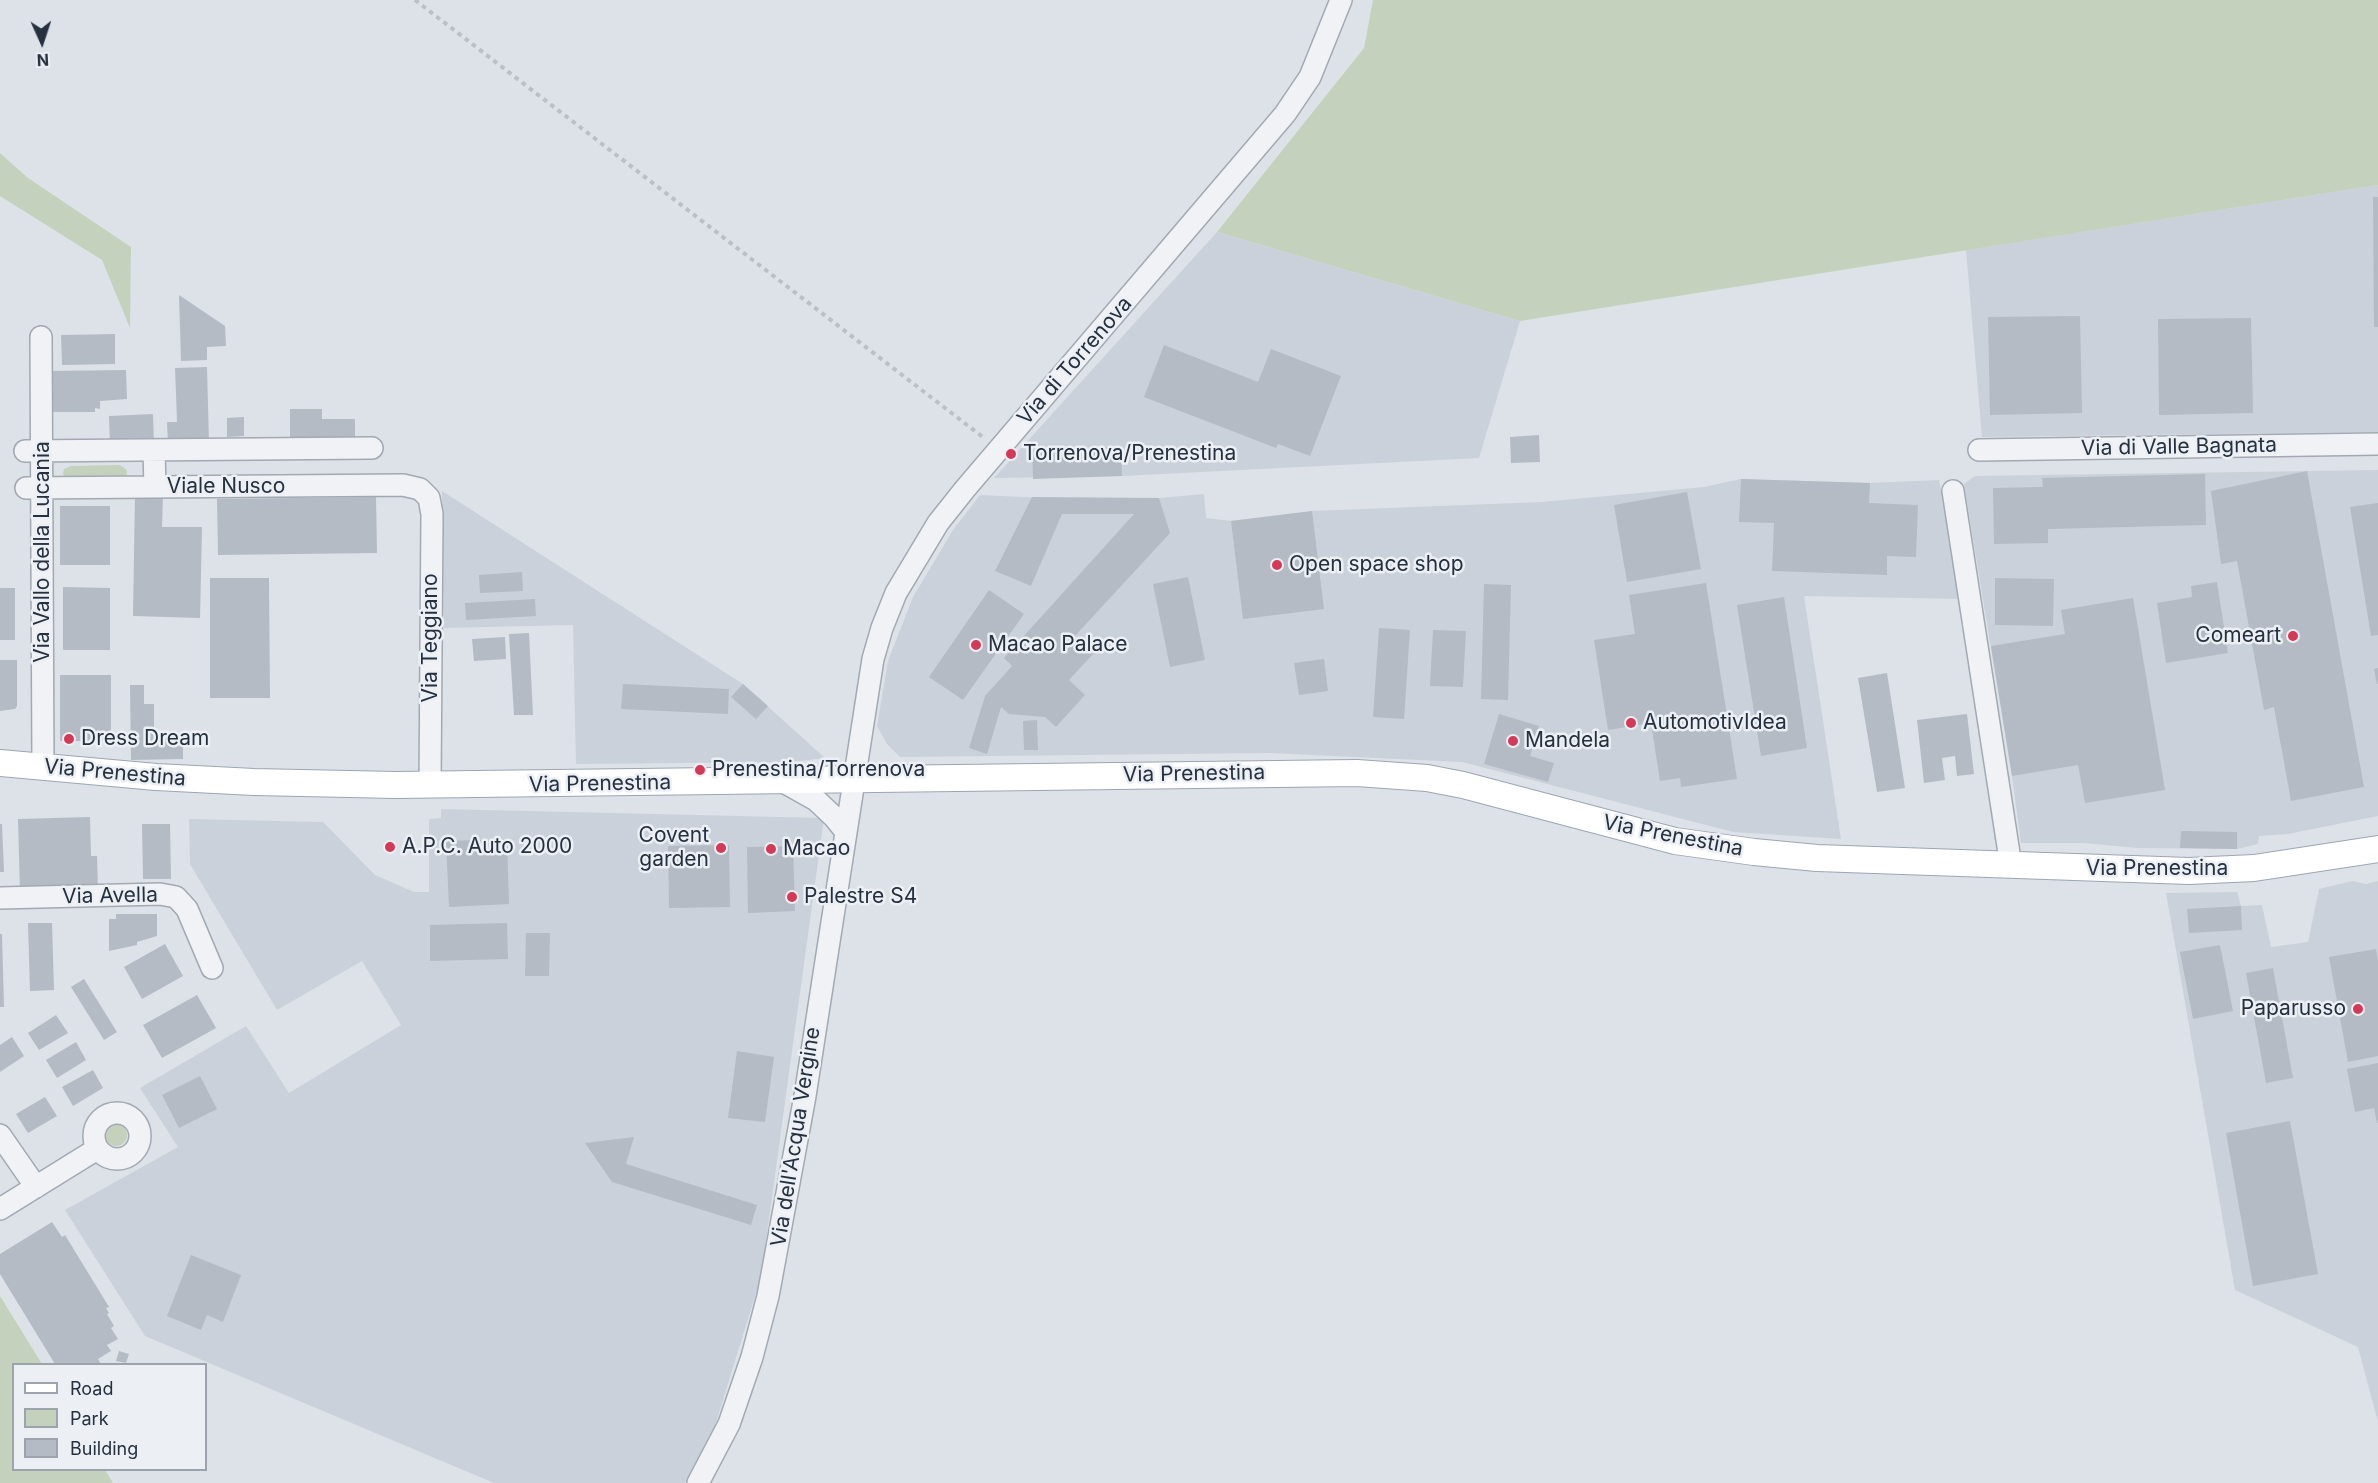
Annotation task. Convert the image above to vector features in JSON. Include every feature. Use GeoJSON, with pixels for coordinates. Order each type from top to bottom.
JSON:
{"type":"FeatureCollection","features":[{"type":"Feature","properties":{"kind":"main road","name":"Via Prenestina"},"geometry":{"type":"LineString","coordinates":[[0,763],[127,775],[254,783],[430,785],[1267,773],[1398,775],[1463,784],[1646,834],[1720,848],[1842,860],[2136,870],[2239,869],[2378,849]]}},
{"type":"Feature","properties":{"kind":"street","name":"Via di Torrenova"},"geometry":{"type":"LineString","coordinates":[[854,780],[873,659],[882,628],[896,593],[938,523],[1285,114],[1310,77],[1341,0]]}},
{"type":"Feature","properties":{"kind":"street","name":"Via Vallo della Lucania"},"geometry":{"type":"LineString","coordinates":[[41,337],[34,488],[43,767]]}},
{"type":"Feature","properties":{"kind":"street","name":"Via di Valle Bagnata"},"geometry":{"type":"LineString","coordinates":[[1979,450],[2378,444]]}},
{"type":"Feature","properties":{"kind":"street","name":"Viale Nusco"},"geometry":{"type":"LineString","coordinates":[[34,451],[372,448]]}},
{"type":"Feature","properties":{"kind":"street"},"geometry":{"type":"LineString","coordinates":[[154,450],[155,487]]}},
{"type":"Feature","properties":{"kind":"street","name":"Viale Nusco"},"geometry":{"type":"LineString","coordinates":[[34,488],[408,485],[425,493]]}},
{"type":"Feature","properties":{"kind":"street"},"geometry":{"type":"LineString","coordinates":[[1953,491],[2011,866]]}},
{"type":"Feature","properties":{"kind":"street","name":"Via Teggiano"},"geometry":{"type":"LineString","coordinates":[[425,493],[431,504],[432,514],[430,785]]}},
{"type":"Feature","properties":{"kind":"street","name":"Via dell'Acqua Vergine"},"geometry":{"type":"LineString","coordinates":[[698,1483],[729,1424],[752,1357],[768,1296],[805,1096],[854,780]]}},
{"type":"Feature","properties":{"kind":"street"},"geometry":{"type":"LineString","coordinates":[[782,781],[816,800],[846,832]]}},
{"type":"Feature","properties":{"kind":"street","name":"Via Avella"},"geometry":{"type":"LineString","coordinates":[[0,898],[160,894],[176,897],[187,909],[212,968]]}},
{"type":"Feature","properties":{"kind":"street"},"geometry":{"type":"LineString","coordinates":[[0,1135],[36,1187]]}},
{"type":"Feature","properties":{"kind":"street"},"geometry":{"type":"LineString","coordinates":[[0,1209],[97,1149]]}},
{"type":"Feature","properties":{"kind":"path"},"geometry":{"type":"LineString","coordinates":[[415,0],[999,449]]}},
{"type":"Feature","properties":{"kind":"shaded area"},"geometry":{"type":"Polygon","coordinates":[[[2378,185],[2378,432],[1982,437],[1966,250],[2378,185]]]}},
{"type":"Feature","properties":{"kind":"shaded area"},"geometry":{"type":"Polygon","coordinates":[[[1217,232],[1520,321],[1479,458],[1122,476],[994,478],[1217,232]]]}},
{"type":"Feature","properties":{"kind":"shaded area"},"geometry":{"type":"Polygon","coordinates":[[[2378,470],[2378,816],[2288,834],[2259,836],[2258,844],[2237,849],[2021,843],[1964,484],[1975,476],[2378,470]]]}},
{"type":"Feature","properties":{"kind":"shaded area"},"geometry":{"type":"Polygon","coordinates":[[[1741,479],[1870,483],[1939,480],[1964,599],[1804,596],[1841,839],[1733,832],[1462,762],[1270,753],[900,757],[887,744],[877,726],[888,661],[913,597],[953,530],[980,495],[1068,499],[1159,498],[1204,494],[1206,518],[1231,521],[1312,511],[1542,502],[1704,487],[1741,479]]]}},
{"type":"Feature","properties":{"kind":"shaded area"},"geometry":{"type":"Polygon","coordinates":[[[442,491],[743,684],[825,758],[793,762],[576,764],[573,625],[444,628],[442,491]]]}},
{"type":"Feature","properties":{"kind":"shaded area"},"geometry":{"type":"Polygon","coordinates":[[[441,809],[824,818],[761,1277],[705,1458],[685,1483],[494,1483],[145,1336],[65,1210],[178,1147],[140,1088],[246,1026],[289,1093],[401,1025],[362,961],[277,1010],[190,864],[189,819],[323,822],[375,875],[414,892],[429,892],[429,819],[441,818],[441,809]]]}},
{"type":"Feature","properties":{"kind":"shaded area"},"geometry":{"type":"Polygon","coordinates":[[[2352,881],[2366,884],[2378,881],[2378,1422],[2358,1347],[2235,1290],[2166,893],[2237,892],[2241,906],[2262,905],[2271,947],[2308,942],[2319,889],[2352,881]]]}},
{"type":"Feature","properties":{"kind":"green space"},"geometry":{"type":"Polygon","coordinates":[[[1373,0],[2378,0],[2378,185],[1520,321],[1217,232],[1364,48],[1373,0]]]}},
{"type":"Feature","properties":{"kind":"green space"},"geometry":{"type":"Polygon","coordinates":[[[0,153],[28,178],[131,247],[130,328],[102,260],[0,196],[0,153]]]}},
{"type":"Feature","properties":{"kind":"green space"},"geometry":{"type":"Polygon","coordinates":[[[120,465],[127,470],[126,480],[66,480],[63,474],[64,469],[71,466],[120,465]]]}},
{"type":"Feature","properties":{"kind":"green space"},"geometry":{"type":"Polygon","coordinates":[[[116,1124],[124,1127],[127,1135],[124,1143],[116,1146],[108,1143],[105,1135],[108,1127],[116,1124]]]}},
{"type":"Feature","properties":{"kind":"green space"},"geometry":{"type":"Polygon","coordinates":[[[0,1296],[41,1363],[12,1363],[12,1471],[106,1471],[113,1483],[0,1483],[0,1296]]]}},
{"type":"Feature","properties":{"kind":"building"},"geometry":{"type":"Polygon","coordinates":[[[2373,197],[2378,197],[2378,327],[2374,327],[2373,197]]]}},
{"type":"Feature","properties":{"kind":"building"},"geometry":{"type":"Polygon","coordinates":[[[179,295],[225,326],[226,346],[207,347],[207,360],[181,361],[179,295]]]}},
{"type":"Feature","properties":{"kind":"building"},"geometry":{"type":"Polygon","coordinates":[[[2080,316],[2082,413],[1990,415],[1988,317],[2080,316]]]}},
{"type":"Feature","properties":{"kind":"building"},"geometry":{"type":"Polygon","coordinates":[[[2251,318],[2253,413],[2159,415],[2158,319],[2251,318]]]}},
{"type":"Feature","properties":{"kind":"building"},"geometry":{"type":"Polygon","coordinates":[[[115,334],[115,364],[62,365],[61,335],[115,334]]]}},
{"type":"Feature","properties":{"kind":"building"},"geometry":{"type":"Polygon","coordinates":[[[1164,345],[1258,382],[1271,349],[1341,376],[1310,456],[1278,444],[1276,448],[1144,397],[1164,345]]]}},
{"type":"Feature","properties":{"kind":"building"},"geometry":{"type":"Polygon","coordinates":[[[207,367],[209,443],[168,444],[167,422],[177,422],[175,368],[207,367]]]}},
{"type":"Feature","properties":{"kind":"building"},"geometry":{"type":"Polygon","coordinates":[[[126,370],[127,399],[100,401],[100,409],[95,408],[95,412],[49,412],[48,371],[126,370]]]}},
{"type":"Feature","properties":{"kind":"building"},"geometry":{"type":"Polygon","coordinates":[[[290,409],[322,409],[322,419],[355,419],[355,441],[290,442],[290,409]]]}},
{"type":"Feature","properties":{"kind":"building"},"geometry":{"type":"Polygon","coordinates":[[[153,414],[154,446],[110,447],[109,416],[153,414]]]}},
{"type":"Feature","properties":{"kind":"building"},"geometry":{"type":"Polygon","coordinates":[[[244,417],[244,436],[227,437],[227,418],[244,417]]]}},
{"type":"Feature","properties":{"kind":"building"},"geometry":{"type":"Polygon","coordinates":[[[1539,435],[1540,462],[1511,463],[1510,437],[1539,435]]]}},
{"type":"Feature","properties":{"kind":"building"},"geometry":{"type":"Polygon","coordinates":[[[1121,447],[1122,476],[1033,479],[1032,450],[1121,447]]]}},
{"type":"Feature","properties":{"kind":"building","name":"Comeart"},"geometry":{"type":"Polygon","coordinates":[[[2307,471],[2364,787],[2291,801],[2274,707],[2264,710],[2237,561],[2221,564],[2211,491],[2307,471]]]}},
{"type":"Feature","properties":{"kind":"building"},"geometry":{"type":"Polygon","coordinates":[[[2205,474],[2206,525],[2048,529],[2048,543],[1994,544],[1993,488],[2043,487],[2042,478],[2205,474]]]}},
{"type":"Feature","properties":{"kind":"building"},"geometry":{"type":"Polygon","coordinates":[[[1741,479],[1870,483],[1869,503],[1918,505],[1916,557],[1887,556],[1887,575],[1772,571],[1774,523],[1739,522],[1741,479]]]}},
{"type":"Feature","properties":{"kind":"building"},"geometry":{"type":"Polygon","coordinates":[[[1687,492],[1701,569],[1627,582],[1614,505],[1687,492]]]}},
{"type":"Feature","properties":{"kind":"building"},"geometry":{"type":"Polygon","coordinates":[[[135,494],[163,495],[162,527],[202,527],[200,618],[133,616],[135,494]]]}},
{"type":"Feature","properties":{"kind":"building"},"geometry":{"type":"Polygon","coordinates":[[[376,497],[377,553],[218,555],[217,499],[376,497]]]}},
{"type":"Feature","properties":{"kind":"building"},"geometry":{"type":"Polygon","coordinates":[[[1032,497],[1159,498],[1170,533],[1074,637],[1093,654],[1069,680],[1085,695],[1056,727],[1045,717],[1009,714],[1001,707],[987,754],[969,748],[985,696],[1012,666],[1004,658],[1134,514],[1062,514],[1031,586],[995,571],[1032,497]]]}},
{"type":"Feature","properties":{"kind":"building"},"geometry":{"type":"Polygon","coordinates":[[[2378,503],[2378,635],[2371,636],[2350,507],[2378,503]]]}},
{"type":"Feature","properties":{"kind":"building"},"geometry":{"type":"Polygon","coordinates":[[[60,506],[110,506],[110,565],[60,565],[60,506]]]}},
{"type":"Feature","properties":{"kind":"building","name":"Open space shop"},"geometry":{"type":"Polygon","coordinates":[[[1312,511],[1324,609],[1243,619],[1231,521],[1312,511]]]}},
{"type":"Feature","properties":{"kind":"building"},"geometry":{"type":"Polygon","coordinates":[[[522,572],[523,591],[480,593],[479,575],[522,572]]]}},
{"type":"Feature","properties":{"kind":"building"},"geometry":{"type":"Polygon","coordinates":[[[1188,577],[1205,660],[1170,667],[1153,584],[1188,577]]]}},
{"type":"Feature","properties":{"kind":"building"},"geometry":{"type":"Polygon","coordinates":[[[210,578],[269,578],[270,698],[210,698],[210,578]]]}},
{"type":"Feature","properties":{"kind":"building"},"geometry":{"type":"Polygon","coordinates":[[[1995,578],[2054,579],[2053,626],[1995,625],[1995,578]]]}},
{"type":"Feature","properties":{"kind":"building"},"geometry":{"type":"Polygon","coordinates":[[[2217,582],[2228,653],[2166,663],[2157,603],[2192,597],[2191,586],[2217,582]]]}},
{"type":"Feature","properties":{"kind":"building"},"geometry":{"type":"Polygon","coordinates":[[[1706,583],[1737,779],[1681,787],[1680,778],[1660,781],[1651,723],[1608,730],[1594,640],[1635,634],[1629,595],[1706,583]]]}},
{"type":"Feature","properties":{"kind":"building"},"geometry":{"type":"Polygon","coordinates":[[[1484,584],[1511,585],[1508,700],[1481,699],[1484,584]]]}},
{"type":"Feature","properties":{"kind":"building"},"geometry":{"type":"Polygon","coordinates":[[[63,587],[110,588],[110,650],[63,650],[63,587]]]}},
{"type":"Feature","properties":{"kind":"building"},"geometry":{"type":"Polygon","coordinates":[[[0,588],[15,588],[15,640],[0,640],[0,588]]]}},
{"type":"Feature","properties":{"kind":"building","name":"Macao Palace"},"geometry":{"type":"Polygon","coordinates":[[[989,590],[1024,614],[963,700],[929,677],[989,590]]]}},
{"type":"Feature","properties":{"kind":"building"},"geometry":{"type":"Polygon","coordinates":[[[1784,597],[1807,748],[1761,756],[1737,605],[1784,597]]]}},
{"type":"Feature","properties":{"kind":"building"},"geometry":{"type":"Polygon","coordinates":[[[2133,598],[2165,790],[2085,803],[2078,765],[2012,776],[1991,646],[2065,634],[2061,610],[2133,598]]]}},
{"type":"Feature","properties":{"kind":"building"},"geometry":{"type":"Polygon","coordinates":[[[535,599],[536,616],[466,620],[465,603],[535,599]]]}},
{"type":"Feature","properties":{"kind":"building"},"geometry":{"type":"Polygon","coordinates":[[[1379,628],[1410,630],[1404,719],[1373,717],[1379,628]]]}},
{"type":"Feature","properties":{"kind":"building"},"geometry":{"type":"Polygon","coordinates":[[[1433,630],[1466,631],[1463,687],[1430,686],[1433,630]]]}},
{"type":"Feature","properties":{"kind":"building"},"geometry":{"type":"Polygon","coordinates":[[[529,633],[533,715],[514,715],[509,634],[529,633]]]}},
{"type":"Feature","properties":{"kind":"building"},"geometry":{"type":"Polygon","coordinates":[[[505,637],[506,659],[474,661],[472,639],[505,637]]]}},
{"type":"Feature","properties":{"kind":"building"},"geometry":{"type":"Polygon","coordinates":[[[1324,659],[1328,691],[1299,695],[1294,663],[1324,659]]]}},
{"type":"Feature","properties":{"kind":"building"},"geometry":{"type":"Polygon","coordinates":[[[0,660],[17,660],[17,706],[15,709],[0,711],[0,660]]]}},
{"type":"Feature","properties":{"kind":"building"},"geometry":{"type":"Polygon","coordinates":[[[2378,668],[2378,684],[2377,684],[2374,669],[2378,668]]]}},
{"type":"Feature","properties":{"kind":"building"},"geometry":{"type":"Polygon","coordinates":[[[1887,673],[1905,788],[1877,792],[1858,678],[1887,673]]]}},
{"type":"Feature","properties":{"kind":"building"},"geometry":{"type":"Polygon","coordinates":[[[60,675],[111,675],[111,741],[60,741],[60,675]]]}},
{"type":"Feature","properties":{"kind":"building"},"geometry":{"type":"Polygon","coordinates":[[[623,684],[729,689],[728,714],[621,709],[623,684]]]}},
{"type":"Feature","properties":{"kind":"building"},"geometry":{"type":"Polygon","coordinates":[[[743,684],[768,706],[756,719],[731,697],[743,684]]]}},
{"type":"Feature","properties":{"kind":"building"},"geometry":{"type":"Polygon","coordinates":[[[130,685],[144,685],[144,704],[154,704],[154,738],[183,738],[183,759],[131,760],[130,685]]]}},
{"type":"Feature","properties":{"kind":"building","name":"Mandela"},"geometry":{"type":"Polygon","coordinates":[[[1499,714],[1539,726],[1530,756],[1554,763],[1548,782],[1484,764],[1499,714]]]}},
{"type":"Feature","properties":{"kind":"building"},"geometry":{"type":"Polygon","coordinates":[[[1967,714],[1974,774],[1957,776],[1955,756],[1942,758],[1945,780],[1924,783],[1917,720],[1967,714]]]}},
{"type":"Feature","properties":{"kind":"building"},"geometry":{"type":"Polygon","coordinates":[[[1037,720],[1038,750],[1024,750],[1023,721],[1037,720]]]}},
{"type":"Feature","properties":{"kind":"building"},"geometry":{"type":"Polygon","coordinates":[[[90,817],[91,856],[97,856],[98,889],[20,892],[18,819],[90,817]]]}},
{"type":"Feature","properties":{"kind":"building"},"geometry":{"type":"Polygon","coordinates":[[[0,824],[2,824],[4,872],[0,872],[0,824]]]}},
{"type":"Feature","properties":{"kind":"building"},"geometry":{"type":"Polygon","coordinates":[[[142,824],[170,824],[171,879],[143,879],[142,824]]]}},
{"type":"Feature","properties":{"kind":"building"},"geometry":{"type":"Polygon","coordinates":[[[2181,831],[2237,832],[2237,849],[2180,848],[2181,831]]]}},
{"type":"Feature","properties":{"kind":"building"},"geometry":{"type":"Polygon","coordinates":[[[507,839],[509,904],[449,907],[446,841],[507,839]]]}},
{"type":"Feature","properties":{"kind":"building"},"geometry":{"type":"Polygon","coordinates":[[[729,845],[730,907],[669,908],[668,846],[729,845]]]}},
{"type":"Feature","properties":{"kind":"building"},"geometry":{"type":"Polygon","coordinates":[[[793,846],[795,911],[748,913],[747,847],[793,846]]]}},
{"type":"Feature","properties":{"kind":"building"},"geometry":{"type":"Polygon","coordinates":[[[2241,906],[2242,930],[2189,933],[2187,909],[2241,906]]]}},
{"type":"Feature","properties":{"kind":"building"},"geometry":{"type":"Polygon","coordinates":[[[116,914],[157,914],[157,936],[137,942],[137,945],[109,951],[109,919],[116,919],[116,914]]]}},
{"type":"Feature","properties":{"kind":"building"},"geometry":{"type":"Polygon","coordinates":[[[28,923],[52,923],[54,990],[30,991],[28,923]]]}},
{"type":"Feature","properties":{"kind":"building"},"geometry":{"type":"Polygon","coordinates":[[[507,923],[508,959],[430,961],[430,925],[507,923]]]}},
{"type":"Feature","properties":{"kind":"building"},"geometry":{"type":"Polygon","coordinates":[[[526,933],[550,933],[549,976],[525,976],[526,933]]]}},
{"type":"Feature","properties":{"kind":"building"},"geometry":{"type":"Polygon","coordinates":[[[0,934],[2,934],[4,1007],[0,1007],[0,934]]]}},
{"type":"Feature","properties":{"kind":"building"},"geometry":{"type":"Polygon","coordinates":[[[165,944],[183,976],[142,999],[124,967],[165,944]]]}},
{"type":"Feature","properties":{"kind":"building"},"geometry":{"type":"Polygon","coordinates":[[[2220,945],[2233,1011],[2193,1019],[2180,952],[2220,945]]]}},
{"type":"Feature","properties":{"kind":"building","name":"Paparusso"},"geometry":{"type":"Polygon","coordinates":[[[2376,949],[2378,1056],[2348,1062],[2329,957],[2376,949]]]}},
{"type":"Feature","properties":{"kind":"building"},"geometry":{"type":"Polygon","coordinates":[[[2273,968],[2293,1078],[2266,1083],[2246,973],[2273,968]]]}},
{"type":"Feature","properties":{"kind":"building"},"geometry":{"type":"Polygon","coordinates":[[[84,979],[117,1032],[104,1040],[71,987],[84,979]]]}},
{"type":"Feature","properties":{"kind":"building"},"geometry":{"type":"Polygon","coordinates":[[[197,995],[216,1028],[162,1058],[143,1025],[197,995]]]}},
{"type":"Feature","properties":{"kind":"building"},"geometry":{"type":"Polygon","coordinates":[[[56,1015],[68,1033],[39,1050],[28,1033],[56,1015]]]}},
{"type":"Feature","properties":{"kind":"building"},"geometry":{"type":"Polygon","coordinates":[[[12,1037],[24,1056],[0,1072],[0,1045],[12,1037]]]}},
{"type":"Feature","properties":{"kind":"building"},"geometry":{"type":"Polygon","coordinates":[[[76,1042],[86,1060],[57,1078],[46,1060],[76,1042]]]}},
{"type":"Feature","properties":{"kind":"building"},"geometry":{"type":"Polygon","coordinates":[[[737,1051],[774,1057],[765,1122],[728,1118],[737,1051]]]}},
{"type":"Feature","properties":{"kind":"building"},"geometry":{"type":"Polygon","coordinates":[[[2378,1063],[2377,1123],[2374,1108],[2355,1112],[2347,1069],[2378,1063]]]}},
{"type":"Feature","properties":{"kind":"building"},"geometry":{"type":"Polygon","coordinates":[[[93,1070],[103,1088],[73,1106],[62,1087],[93,1070]]]}},
{"type":"Feature","properties":{"kind":"building"},"geometry":{"type":"Polygon","coordinates":[[[200,1076],[217,1109],[179,1128],[162,1095],[200,1076]]]}},
{"type":"Feature","properties":{"kind":"building"},"geometry":{"type":"Polygon","coordinates":[[[45,1097],[57,1116],[28,1133],[16,1114],[45,1097]]]}},
{"type":"Feature","properties":{"kind":"building"},"geometry":{"type":"Polygon","coordinates":[[[2290,1121],[2318,1274],[2253,1286],[2226,1133],[2290,1121]]]}},
{"type":"Feature","properties":{"kind":"building"},"geometry":{"type":"Polygon","coordinates":[[[634,1137],[626,1164],[757,1205],[751,1225],[612,1182],[585,1143],[634,1137]]]}},
{"type":"Feature","properties":{"kind":"building"},"geometry":{"type":"Polygon","coordinates":[[[52,1222],[62,1237],[65,1235],[109,1307],[106,1308],[109,1313],[107,1314],[114,1326],[111,1328],[118,1339],[107,1345],[111,1351],[98,1359],[100,1363],[54,1363],[0,1274],[0,1254],[52,1222]]]}},
{"type":"Feature","properties":{"kind":"building"},"geometry":{"type":"Polygon","coordinates":[[[191,1255],[241,1275],[223,1322],[207,1315],[201,1330],[167,1316],[191,1255]]]}},
{"type":"Feature","properties":{"kind":"building"},"geometry":{"type":"Polygon","coordinates":[[[119,1351],[129,1354],[126,1363],[116,1361],[119,1351]]]}},
{"type":"Feature","properties":{"kind":"place","name":"Torrenova/Prenestina"},"geometry":{"type":"Point","coordinates":[1011,454]}},
{"type":"Feature","properties":{"kind":"place","name":"Open space shop"},"geometry":{"type":"Point","coordinates":[1277,565]}},
{"type":"Feature","properties":{"kind":"place","name":"Comeart"},"geometry":{"type":"Point","coordinates":[2293,636]}},
{"type":"Feature","properties":{"kind":"place","name":"Macao Palace"},"geometry":{"type":"Point","coordinates":[976,645]}},
{"type":"Feature","properties":{"kind":"place","name":"AutomotivIdea"},"geometry":{"type":"Point","coordinates":[1631,723]}},
{"type":"Feature","properties":{"kind":"place","name":"Dress Dream"},"geometry":{"type":"Point","coordinates":[69,739]}},
{"type":"Feature","properties":{"kind":"place","name":"Mandela"},"geometry":{"type":"Point","coordinates":[1513,741]}},
{"type":"Feature","properties":{"kind":"place","name":"Prenestina/Torrenova"},"geometry":{"type":"Point","coordinates":[700,770]}},
{"type":"Feature","properties":{"kind":"place","name":"A.P.C. Auto 2000"},"geometry":{"type":"Point","coordinates":[390,847]}},
{"type":"Feature","properties":{"kind":"place","name":"Covent garden"},"geometry":{"type":"Point","coordinates":[721,848]}},
{"type":"Feature","properties":{"kind":"place","name":"Macao"},"geometry":{"type":"Point","coordinates":[771,849]}},
{"type":"Feature","properties":{"kind":"place","name":"Palestre S4"},"geometry":{"type":"Point","coordinates":[792,897]}},
{"type":"Feature","properties":{"kind":"place","name":"Paparusso"},"geometry":{"type":"Point","coordinates":[2358,1009]}}]}
